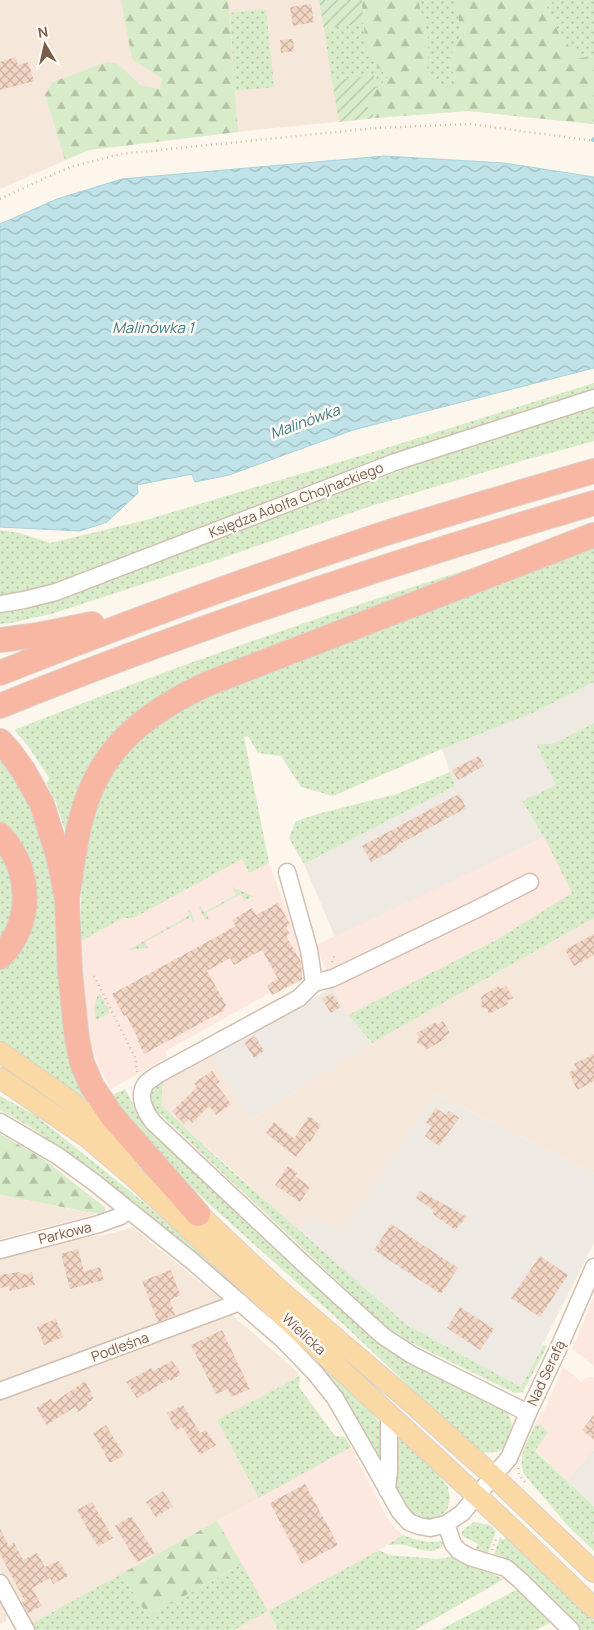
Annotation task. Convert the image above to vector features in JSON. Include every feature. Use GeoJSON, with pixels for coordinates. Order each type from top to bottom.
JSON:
{"type":"FeatureCollection","features":[{"type":"Feature","properties":{"kind":"highway"},"geometry":{"type":"LineString","coordinates":[[0,673],[102,632],[378,536],[594,471]]}},
{"type":"Feature","properties":{"kind":"highway"},"geometry":{"type":"LineString","coordinates":[[0,706],[189,634],[338,582],[594,503]]}},
{"type":"Feature","properties":{"kind":"highway"},"geometry":{"type":"LineString","coordinates":[[67,899],[80,822],[95,780],[119,744],[150,715],[207,684],[594,535]]}},
{"type":"Feature","properties":{"kind":"highway"},"geometry":{"type":"LineString","coordinates":[[0,640],[47,634],[181,604]]}},
{"type":"Feature","properties":{"kind":"highway"},"geometry":{"type":"LineString","coordinates":[[0,715],[45,688]]}},
{"type":"Feature","properties":{"kind":"highway"},"geometry":{"type":"LineString","coordinates":[[0,741],[10,752],[42,804],[52,832],[67,899],[70,973],[77,1039],[82,1063],[92,1086],[112,1116],[198,1214]]}},
{"type":"Feature","properties":{"kind":"highway"},"geometry":{"type":"LineString","coordinates":[[0,835],[12,849],[18,861],[25,887],[25,904],[16,934],[0,957]]}},
{"type":"Feature","properties":{"kind":"main road","name":"Wielicka"},"geometry":{"type":"LineString","coordinates":[[0,1052],[69,1100],[116,1139],[276,1287],[414,1405],[493,1476],[594,1572]]}},
{"type":"Feature","properties":{"kind":"main road","name":"Wielicka"},"geometry":{"type":"LineString","coordinates":[[0,1078],[88,1138],[389,1414],[594,1608]]}},
{"type":"Feature","properties":{"kind":"street","name":"Księdza Adolfa Chojnackiego"},"geometry":{"type":"LineString","coordinates":[[0,604],[56,592],[395,462],[594,398]]}},
{"type":"Feature","properties":{"kind":"street"},"geometry":{"type":"LineString","coordinates":[[287,872],[309,950],[314,983]]}},
{"type":"Feature","properties":{"kind":"street"},"geometry":{"type":"LineString","coordinates":[[528,1413],[412,1355],[383,1336],[299,1260],[153,1122],[146,1113],[141,1095],[145,1085],[157,1075],[299,998],[314,983],[333,978],[530,882]]}},
{"type":"Feature","properties":{"kind":"street"},"geometry":{"type":"LineString","coordinates":[[0,1122],[58,1156],[95,1183],[126,1210],[192,1261],[299,1356],[335,1398],[400,1512],[409,1522],[430,1528],[446,1524],[453,1544],[458,1550],[470,1557],[506,1568],[571,1630]]}},
{"type":"Feature","properties":{"kind":"street","name":"Parkowa"},"geometry":{"type":"LineString","coordinates":[[0,1250],[99,1224],[121,1216],[126,1210]]}},
{"type":"Feature","properties":{"kind":"street","name":"Nad Serafą"},"geometry":{"type":"LineString","coordinates":[[446,1524],[462,1513],[509,1458],[594,1267]]}},
{"type":"Feature","properties":{"kind":"street","name":"Podleśna"},"geometry":{"type":"LineString","coordinates":[[0,1392],[240,1302]]}},
{"type":"Feature","properties":{"kind":"street"},"geometry":{"type":"LineString","coordinates":[[387,1490],[389,1414]]}},
{"type":"Feature","properties":{"kind":"street"},"geometry":{"type":"LineString","coordinates":[[0,1583],[26,1630]]}},
{"type":"Feature","properties":{"kind":"path"},"geometry":{"type":"LineString","coordinates":[[0,199],[74,166],[121,154],[375,128],[470,124],[594,141]]}},
{"type":"Feature","properties":{"kind":"path"},"geometry":{"type":"LineString","coordinates":[[94,976],[135,1057],[137,1073]]}},
{"type":"Feature","properties":{"kind":"path"},"geometry":{"type":"LineString","coordinates":[[517,1461],[520,1475],[529,1487]]}},
{"type":"Feature","properties":{"kind":"path"},"geometry":{"type":"LineString","coordinates":[[488,1562],[498,1534]]}},
{"type":"Feature","properties":{"kind":"shaded area"},"geometry":{"type":"Polygon","coordinates":[[[0,0],[594,0],[594,124],[468,111],[245,131],[89,150],[0,189],[0,0]]]}},
{"type":"Feature","properties":{"kind":"shaded area"},"geometry":{"type":"Polygon","coordinates":[[[594,682],[594,723],[552,744],[536,744],[555,785],[522,801],[544,837],[335,937],[304,864],[455,786],[442,749],[533,713],[594,682]]]}},
{"type":"Feature","properties":{"kind":"shaded area"},"geometry":{"type":"Polygon","coordinates":[[[544,837],[573,893],[494,941],[348,1015],[333,987],[316,945],[544,837]]]}},
{"type":"Feature","properties":{"kind":"shaded area"},"geometry":{"type":"Polygon","coordinates":[[[242,859],[249,873],[269,863],[295,933],[307,978],[272,996],[270,993],[166,1051],[167,1057],[111,1089],[97,1063],[89,1036],[84,1010],[81,941],[123,918],[134,918],[242,859]]]}},
{"type":"Feature","properties":{"kind":"shaded area"},"geometry":{"type":"Polygon","coordinates":[[[594,918],[594,1174],[435,1093],[340,1233],[308,1214],[299,1230],[160,1105],[163,1079],[210,1054],[251,1120],[372,1043],[594,918]]]}},
{"type":"Feature","properties":{"kind":"shaded area"},"geometry":{"type":"Polygon","coordinates":[[[333,987],[348,1015],[372,1043],[251,1120],[210,1054],[333,987]]]}},
{"type":"Feature","properties":{"kind":"shaded area"},"geometry":{"type":"Polygon","coordinates":[[[435,1093],[594,1174],[594,1243],[521,1387],[407,1325],[299,1230],[308,1214],[340,1232],[435,1093]]]}},
{"type":"Feature","properties":{"kind":"shaded area"},"geometry":{"type":"Polygon","coordinates":[[[0,1195],[96,1214],[0,1239],[0,1195]]]}},
{"type":"Feature","properties":{"kind":"shaded area"},"geometry":{"type":"Polygon","coordinates":[[[132,1227],[221,1299],[149,1330],[0,1385],[0,1258],[50,1244],[118,1232],[132,1227]]]}},
{"type":"Feature","properties":{"kind":"shaded area"},"geometry":{"type":"Polygon","coordinates":[[[594,1297],[594,1366],[572,1349],[594,1297]]]}},
{"type":"Feature","properties":{"kind":"shaded area"},"geometry":{"type":"Polygon","coordinates":[[[230,1313],[294,1369],[300,1376],[299,1387],[335,1436],[345,1437],[351,1447],[31,1624],[0,1570],[0,1396],[230,1313]]]}},
{"type":"Feature","properties":{"kind":"shaded area"},"geometry":{"type":"Polygon","coordinates":[[[563,1367],[582,1382],[585,1378],[594,1378],[594,1451],[567,1481],[535,1450],[535,1425],[547,1405],[563,1367]]]}},
{"type":"Feature","properties":{"kind":"shaded area"},"geometry":{"type":"Polygon","coordinates":[[[351,1447],[387,1518],[403,1535],[268,1611],[217,1521],[351,1447]]]}},
{"type":"Feature","properties":{"kind":"shaded area"},"geometry":{"type":"Polygon","coordinates":[[[594,1451],[594,1505],[567,1481],[594,1451]]]}},
{"type":"Feature","properties":{"kind":"shaded area"},"geometry":{"type":"Polygon","coordinates":[[[0,1601],[6,1611],[6,1622],[0,1624],[0,1601]]]}},
{"type":"Feature","properties":{"kind":"shaded area"},"geometry":{"type":"Polygon","coordinates":[[[268,1611],[278,1630],[234,1630],[268,1611]]]}},
{"type":"Feature","properties":{"kind":"green space"},"geometry":{"type":"Polygon","coordinates":[[[121,0],[228,0],[238,132],[89,150],[65,160],[45,95],[53,82],[107,62],[118,64],[140,85],[160,89],[162,79],[132,59],[121,0]]]}},
{"type":"Feature","properties":{"kind":"green space"},"geometry":{"type":"Polygon","coordinates":[[[319,0],[362,0],[363,23],[324,29],[319,0]]]}},
{"type":"Feature","properties":{"kind":"green space"},"geometry":{"type":"Polygon","coordinates":[[[362,0],[418,0],[428,39],[427,76],[442,90],[457,82],[448,60],[462,36],[455,0],[556,0],[546,6],[560,36],[580,58],[594,56],[594,124],[468,111],[375,118],[367,106],[369,96],[388,78],[368,55],[362,15],[362,0]]]}},
{"type":"Feature","properties":{"kind":"green space"},"geometry":{"type":"Polygon","coordinates":[[[418,0],[455,0],[462,36],[448,60],[457,83],[442,90],[427,76],[428,39],[418,0]]]}},
{"type":"Feature","properties":{"kind":"green space"},"geometry":{"type":"Polygon","coordinates":[[[556,0],[594,0],[594,56],[580,58],[560,36],[546,5],[556,0]]]}},
{"type":"Feature","properties":{"kind":"green space"},"geometry":{"type":"Polygon","coordinates":[[[266,9],[274,87],[235,91],[230,13],[266,9]]]}},
{"type":"Feature","properties":{"kind":"green space"},"geometry":{"type":"Polygon","coordinates":[[[363,23],[368,55],[388,78],[376,89],[374,75],[332,81],[324,29],[363,23]]]}},
{"type":"Feature","properties":{"kind":"green space"},"geometry":{"type":"Polygon","coordinates":[[[374,75],[376,89],[369,96],[367,106],[375,118],[339,122],[332,81],[374,75]]]}},
{"type":"Feature","properties":{"kind":"green space"},"geometry":{"type":"Polygon","coordinates":[[[594,383],[594,391],[294,493],[171,539],[93,571],[19,594],[0,594],[0,530],[20,533],[50,543],[146,520],[594,383]]]}},
{"type":"Feature","properties":{"kind":"green space"},"geometry":{"type":"Polygon","coordinates":[[[594,407],[594,441],[371,506],[214,561],[51,614],[0,624],[0,611],[230,533],[450,452],[594,407]]]}},
{"type":"Feature","properties":{"kind":"green space"},"geometry":{"type":"Polygon","coordinates":[[[594,548],[594,682],[533,713],[442,749],[333,796],[301,787],[281,756],[258,753],[248,736],[244,737],[269,863],[249,873],[242,859],[134,918],[123,918],[81,941],[82,860],[89,816],[113,770],[128,747],[171,710],[594,548]]]}},
{"type":"Feature","properties":{"kind":"green space"},"geometry":{"type":"Polygon","coordinates":[[[510,556],[166,694],[67,837],[56,802],[46,783],[50,779],[28,746],[14,730],[260,638],[510,556]]]}},
{"type":"Feature","properties":{"kind":"green space"},"geometry":{"type":"Polygon","coordinates":[[[594,723],[594,918],[372,1043],[348,1015],[494,941],[572,893],[544,837],[522,801],[555,785],[536,744],[552,744],[594,723]]]}},
{"type":"Feature","properties":{"kind":"green space"},"geometry":{"type":"Polygon","coordinates":[[[0,756],[39,813],[99,1112],[0,1043],[0,968],[26,930],[0,825],[0,756]]]}},
{"type":"Feature","properties":{"kind":"green space"},"geometry":{"type":"Polygon","coordinates":[[[450,772],[455,786],[304,864],[289,838],[296,821],[397,794],[450,772]]]}},
{"type":"Feature","properties":{"kind":"green space"},"geometry":{"type":"Polygon","coordinates":[[[0,846],[6,855],[17,900],[0,946],[0,846]]]}},
{"type":"Feature","properties":{"kind":"green space"},"geometry":{"type":"Polygon","coordinates":[[[232,887],[253,896],[245,901],[241,894],[206,913],[209,920],[205,919],[199,908],[200,905],[204,912],[236,895],[232,887]]]}},
{"type":"Feature","properties":{"kind":"green space"},"geometry":{"type":"Polygon","coordinates":[[[187,910],[190,910],[194,919],[193,922],[191,917],[145,942],[148,948],[128,950],[190,915],[187,910]]]}},
{"type":"Feature","properties":{"kind":"green space"},"geometry":{"type":"Polygon","coordinates":[[[100,993],[110,1013],[96,1020],[96,999],[100,993]]]}},
{"type":"Feature","properties":{"kind":"green space"},"geometry":{"type":"Polygon","coordinates":[[[163,1079],[161,1105],[223,1163],[407,1325],[521,1387],[543,1345],[547,1346],[523,1392],[515,1393],[408,1341],[386,1327],[160,1114],[155,1117],[149,1096],[163,1079]]]}},
{"type":"Feature","properties":{"kind":"green space"},"geometry":{"type":"Polygon","coordinates":[[[125,1089],[139,1116],[375,1337],[498,1405],[509,1414],[512,1425],[510,1438],[505,1448],[497,1452],[482,1453],[469,1443],[342,1323],[208,1203],[156,1153],[133,1126],[112,1095],[125,1089]]]}},
{"type":"Feature","properties":{"kind":"green space"},"geometry":{"type":"Polygon","coordinates":[[[0,1096],[35,1115],[142,1201],[321,1356],[373,1413],[382,1428],[384,1462],[381,1465],[342,1396],[200,1258],[89,1168],[30,1127],[0,1110],[0,1096]]]}},
{"type":"Feature","properties":{"kind":"green space"},"geometry":{"type":"Polygon","coordinates":[[[0,1134],[42,1158],[106,1208],[104,1215],[0,1195],[0,1134]]]}},
{"type":"Feature","properties":{"kind":"green space"},"geometry":{"type":"Polygon","coordinates":[[[300,1376],[299,1387],[335,1436],[345,1437],[351,1447],[259,1498],[217,1420],[300,1376]]]}},
{"type":"Feature","properties":{"kind":"green space"},"geometry":{"type":"Polygon","coordinates":[[[535,1425],[541,1425],[548,1432],[535,1451],[594,1506],[594,1531],[592,1533],[594,1535],[594,1551],[567,1525],[524,1474],[522,1455],[535,1425]]]}},
{"type":"Feature","properties":{"kind":"green space"},"geometry":{"type":"Polygon","coordinates":[[[395,1433],[434,1469],[448,1487],[450,1499],[447,1510],[437,1519],[422,1518],[409,1513],[395,1490],[395,1433]]]}},
{"type":"Feature","properties":{"kind":"green space"},"geometry":{"type":"Polygon","coordinates":[[[217,1521],[242,1564],[148,1616],[121,1574],[217,1521]]]}},
{"type":"Feature","properties":{"kind":"green space"},"geometry":{"type":"Polygon","coordinates":[[[474,1522],[490,1525],[496,1531],[488,1553],[476,1549],[478,1544],[462,1536],[462,1531],[474,1522]]]}},
{"type":"Feature","properties":{"kind":"green space"},"geometry":{"type":"Polygon","coordinates":[[[403,1535],[426,1542],[441,1541],[444,1544],[439,1548],[429,1551],[401,1545],[387,1545],[403,1535]]]}},
{"type":"Feature","properties":{"kind":"green space"},"geometry":{"type":"Polygon","coordinates":[[[508,1535],[564,1588],[594,1620],[594,1630],[577,1630],[493,1557],[500,1537],[503,1540],[508,1535]]]}},
{"type":"Feature","properties":{"kind":"green space"},"geometry":{"type":"Polygon","coordinates":[[[379,1550],[389,1555],[437,1559],[451,1557],[504,1579],[415,1630],[278,1630],[268,1611],[379,1550]]]}},
{"type":"Feature","properties":{"kind":"green space"},"geometry":{"type":"Polygon","coordinates":[[[242,1564],[268,1611],[234,1630],[35,1630],[31,1624],[121,1574],[148,1616],[242,1564]]]}},
{"type":"Feature","properties":{"kind":"green space"},"geometry":{"type":"Polygon","coordinates":[[[520,1588],[552,1622],[536,1630],[440,1630],[520,1588]]]}},
{"type":"Feature","properties":{"kind":"water","name":"Malinówka 1"},"geometry":{"type":"Polygon","coordinates":[[[384,156],[504,163],[594,177],[594,368],[353,430],[229,475],[195,482],[192,474],[137,485],[138,493],[107,522],[80,531],[0,527],[0,224],[57,199],[122,179],[384,156]]]}},
{"type":"Feature","properties":{"kind":"building"},"geometry":{"type":"Polygon","coordinates":[[[311,4],[314,22],[293,26],[290,7],[311,4]]]}},
{"type":"Feature","properties":{"kind":"building"},"geometry":{"type":"Polygon","coordinates":[[[293,39],[294,51],[281,53],[280,40],[293,39]]]}},
{"type":"Feature","properties":{"kind":"building"},"geometry":{"type":"Polygon","coordinates":[[[16,57],[18,65],[28,62],[34,81],[0,90],[0,62],[16,57]]]}},
{"type":"Feature","properties":{"kind":"building"},"geometry":{"type":"Polygon","coordinates":[[[479,756],[484,766],[458,780],[452,770],[479,756]]]}},
{"type":"Feature","properties":{"kind":"building"},"geometry":{"type":"Polygon","coordinates":[[[459,794],[466,808],[396,846],[397,848],[371,862],[362,846],[459,794]]]}},
{"type":"Feature","properties":{"kind":"building"},"geometry":{"type":"Polygon","coordinates":[[[278,903],[290,924],[286,927],[290,934],[286,936],[301,962],[302,979],[272,995],[267,985],[278,979],[262,950],[234,965],[230,958],[207,971],[226,1005],[223,1011],[144,1054],[126,1015],[124,1016],[112,994],[236,926],[232,920],[252,908],[256,915],[278,903]]]}},
{"type":"Feature","properties":{"kind":"building"},"geometry":{"type":"Polygon","coordinates":[[[594,934],[594,955],[574,966],[565,950],[594,934]]]}},
{"type":"Feature","properties":{"kind":"building"},"geometry":{"type":"Polygon","coordinates":[[[499,986],[500,989],[506,986],[513,998],[507,1001],[508,1004],[489,1014],[487,1009],[481,1007],[482,1000],[480,997],[499,986]]]}},
{"type":"Feature","properties":{"kind":"building"},"geometry":{"type":"Polygon","coordinates":[[[332,993],[341,1007],[331,1013],[322,999],[332,993]]]}},
{"type":"Feature","properties":{"kind":"building"},"geometry":{"type":"Polygon","coordinates":[[[443,1021],[450,1033],[444,1037],[445,1039],[426,1050],[424,1046],[417,1043],[419,1037],[417,1033],[436,1022],[437,1025],[443,1021]]]}},
{"type":"Feature","properties":{"kind":"building"},"geometry":{"type":"Polygon","coordinates":[[[255,1036],[264,1051],[254,1058],[244,1042],[255,1036]]]}},
{"type":"Feature","properties":{"kind":"building"},"geometry":{"type":"Polygon","coordinates":[[[594,1054],[594,1081],[577,1090],[569,1072],[577,1069],[574,1064],[594,1054]]]}},
{"type":"Feature","properties":{"kind":"building"},"geometry":{"type":"Polygon","coordinates":[[[212,1071],[220,1082],[216,1084],[231,1104],[216,1115],[209,1106],[192,1123],[189,1119],[184,1124],[172,1111],[197,1087],[194,1083],[212,1071]]]}},
{"type":"Feature","properties":{"kind":"building"},"geometry":{"type":"Polygon","coordinates":[[[436,1108],[446,1115],[449,1111],[459,1118],[439,1146],[425,1136],[431,1127],[426,1122],[436,1108]]]}},
{"type":"Feature","properties":{"kind":"building"},"geometry":{"type":"Polygon","coordinates":[[[309,1116],[321,1125],[310,1142],[308,1141],[296,1157],[266,1133],[274,1122],[294,1139],[309,1116]]]}},
{"type":"Feature","properties":{"kind":"building"},"geometry":{"type":"Polygon","coordinates":[[[288,1166],[297,1173],[295,1176],[310,1187],[300,1202],[275,1185],[288,1166]]]}},
{"type":"Feature","properties":{"kind":"building"},"geometry":{"type":"Polygon","coordinates":[[[420,1191],[467,1217],[455,1230],[433,1214],[434,1210],[416,1198],[420,1191]]]}},
{"type":"Feature","properties":{"kind":"building"},"geometry":{"type":"Polygon","coordinates":[[[391,1224],[458,1268],[441,1294],[374,1250],[391,1224]]]}},
{"type":"Feature","properties":{"kind":"building"},"geometry":{"type":"Polygon","coordinates":[[[78,1249],[84,1272],[100,1267],[104,1280],[70,1289],[61,1254],[78,1249]]]}},
{"type":"Feature","properties":{"kind":"building"},"geometry":{"type":"Polygon","coordinates":[[[540,1256],[568,1275],[540,1317],[511,1298],[540,1256]]]}},
{"type":"Feature","properties":{"kind":"building"},"geometry":{"type":"Polygon","coordinates":[[[171,1270],[180,1295],[170,1300],[175,1315],[158,1322],[142,1281],[171,1270]]]}},
{"type":"Feature","properties":{"kind":"building"},"geometry":{"type":"Polygon","coordinates":[[[19,1272],[26,1275],[32,1272],[35,1285],[10,1291],[9,1286],[0,1288],[0,1275],[19,1272]]]}},
{"type":"Feature","properties":{"kind":"building"},"geometry":{"type":"Polygon","coordinates":[[[460,1307],[494,1329],[480,1350],[447,1328],[460,1307]]]}},
{"type":"Feature","properties":{"kind":"building"},"geometry":{"type":"Polygon","coordinates":[[[56,1319],[63,1337],[44,1345],[37,1327],[56,1319]]]}},
{"type":"Feature","properties":{"kind":"building"},"geometry":{"type":"Polygon","coordinates":[[[222,1330],[250,1389],[231,1397],[228,1389],[216,1394],[191,1345],[222,1330]]]}},
{"type":"Feature","properties":{"kind":"building"},"geometry":{"type":"Polygon","coordinates":[[[172,1361],[181,1374],[137,1398],[126,1382],[151,1368],[153,1371],[172,1361]]]}},
{"type":"Feature","properties":{"kind":"building"},"geometry":{"type":"Polygon","coordinates":[[[85,1381],[94,1399],[78,1412],[75,1407],[47,1425],[36,1408],[51,1399],[53,1403],[85,1381]]]}},
{"type":"Feature","properties":{"kind":"building"},"geometry":{"type":"Polygon","coordinates":[[[183,1405],[200,1433],[206,1430],[216,1445],[200,1455],[182,1427],[176,1430],[167,1413],[183,1405]]]}},
{"type":"Feature","properties":{"kind":"building"},"geometry":{"type":"Polygon","coordinates":[[[594,1415],[594,1440],[582,1430],[594,1415]]]}},
{"type":"Feature","properties":{"kind":"building"},"geometry":{"type":"Polygon","coordinates":[[[106,1425],[124,1455],[110,1463],[93,1433],[106,1425]]]}},
{"type":"Feature","properties":{"kind":"building"},"geometry":{"type":"Polygon","coordinates":[[[305,1484],[338,1545],[302,1564],[270,1503],[305,1484]]]}},
{"type":"Feature","properties":{"kind":"building"},"geometry":{"type":"Polygon","coordinates":[[[163,1491],[173,1506],[156,1517],[146,1502],[163,1491]]]}},
{"type":"Feature","properties":{"kind":"building"},"geometry":{"type":"Polygon","coordinates":[[[92,1502],[113,1538],[98,1547],[77,1510],[92,1502]]]}},
{"type":"Feature","properties":{"kind":"building"},"geometry":{"type":"Polygon","coordinates":[[[131,1516],[155,1553],[137,1562],[115,1526],[131,1516]]]}},
{"type":"Feature","properties":{"kind":"building"},"geometry":{"type":"Polygon","coordinates":[[[0,1529],[9,1546],[14,1543],[23,1560],[37,1553],[45,1567],[59,1561],[68,1576],[53,1584],[50,1578],[32,1588],[42,1606],[28,1613],[22,1602],[25,1601],[0,1554],[0,1529]]]}},
{"type":"Feature","properties":{"kind":"water label","name":"Malinówka"},"geometry":{"type":"Point","coordinates":[305,422]}}]}
